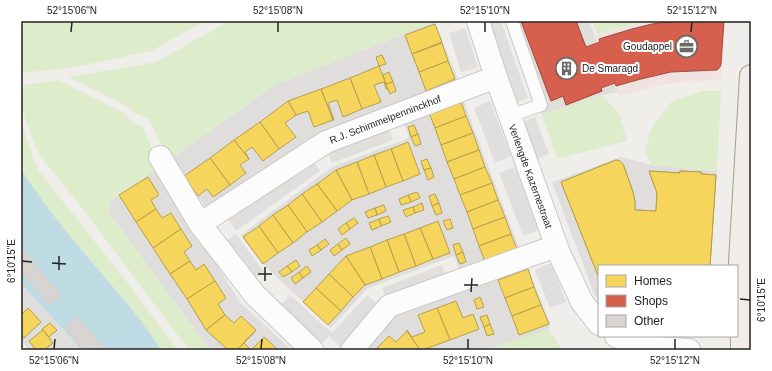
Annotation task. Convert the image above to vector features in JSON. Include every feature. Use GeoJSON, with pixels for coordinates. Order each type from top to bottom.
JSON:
{"type":"FeatureCollection","features":[{"type":"Feature","properties":{"kind":"main road"},"geometry":{"type":"LineString","coordinates":[[742,350],[739,325],[740,262],[751,76]]}},
{"type":"Feature","properties":{"kind":"street","name":"Verlengde Kazernestraat"},"geometry":{"type":"LineString","coordinates":[[478,21],[496,77],[556,246],[582,302],[598,323]]}},
{"type":"Feature","properties":{"kind":"street","name":"R.J. Schimmelpenninckhof"},"geometry":{"type":"LineString","coordinates":[[200,224],[326,142],[496,77]]}},
{"type":"Feature","properties":{"kind":"street"},"geometry":{"type":"LineString","coordinates":[[160,157],[200,224],[255,295],[312,350]]}},
{"type":"Feature","properties":{"kind":"street"},"geometry":{"type":"LineString","coordinates":[[352,350],[389,306],[556,246]]}},
{"type":"Feature","properties":{"kind":"street"},"geometry":{"type":"LineString","coordinates":[[619,340],[642,347],[689,350]]}},
{"type":"Feature","properties":{"kind":"lane"},"geometry":{"type":"LineString","coordinates":[[510,116],[541,105],[512,21]]}},
{"type":"Feature","properties":{"kind":"shaded area"},"geometry":{"type":"Polygon","coordinates":[[[484,21],[501,21],[528,98],[512,104],[484,21]]]}},
{"type":"Feature","properties":{"kind":"shaded area","name":"De Smaragd"},"geometry":{"type":"Polygon","coordinates":[[[505,21],[589,21],[618,92],[602,95],[542,115],[505,21]]]}},
{"type":"Feature","properties":{"kind":"shaded area"},"geometry":{"type":"Polygon","coordinates":[[[646,21],[725,21],[722,79],[665,84],[619,96],[594,35],[646,21]]]}},
{"type":"Feature","properties":{"kind":"shaded area"},"geometry":{"type":"Polygon","coordinates":[[[434,22],[458,79],[308,140],[208,210],[169,160],[275,85],[434,22]]]}},
{"type":"Feature","properties":{"kind":"shaded area"},"geometry":{"type":"Polygon","coordinates":[[[465,28],[478,67],[461,72],[449,33],[465,28]]]}},
{"type":"Feature","properties":{"kind":"shaded area"},"geometry":{"type":"Polygon","coordinates":[[[462,97],[521,253],[461,275],[454,256],[368,288],[331,328],[266,267],[241,235],[332,167],[409,138],[403,120],[462,97]]]}},
{"type":"Feature","properties":{"kind":"shaded area"},"geometry":{"type":"Polygon","coordinates":[[[490,101],[511,156],[495,163],[474,108],[490,101]]]}},
{"type":"Feature","properties":{"kind":"shaded area"},"geometry":{"type":"Polygon","coordinates":[[[535,117],[549,154],[534,160],[520,123],[535,117]]]}},
{"type":"Feature","properties":{"kind":"shaded area"},"geometry":{"type":"Polygon","coordinates":[[[388,126],[393,140],[332,163],[326,150],[388,126]]]}},
{"type":"Feature","properties":{"kind":"shaded area"},"geometry":{"type":"Polygon","coordinates":[[[621,157],[652,165],[717,171],[710,265],[598,265],[598,298],[595,296],[552,182],[621,157]]]}},
{"type":"Feature","properties":{"kind":"shaded area"},"geometry":{"type":"Polygon","coordinates":[[[311,158],[320,171],[236,231],[227,218],[311,158]]]}},
{"type":"Feature","properties":{"kind":"shaded area"},"geometry":{"type":"Polygon","coordinates":[[[515,167],[538,230],[523,236],[499,173],[515,167]]]}},
{"type":"Feature","properties":{"kind":"shaded area"},"geometry":{"type":"Polygon","coordinates":[[[156,169],[240,302],[292,350],[212,350],[207,346],[109,213],[111,201],[156,169]]]}},
{"type":"Feature","properties":{"kind":"shaded area"},"geometry":{"type":"Polygon","coordinates":[[[236,234],[264,272],[250,282],[223,243],[236,234]]]}},
{"type":"Feature","properties":{"kind":"shaded area"},"geometry":{"type":"Polygon","coordinates":[[[551,263],[566,302],[550,308],[535,270],[551,263]]]}},
{"type":"Feature","properties":{"kind":"shaded area"},"geometry":{"type":"Polygon","coordinates":[[[442,265],[447,278],[388,301],[382,288],[442,265]]]}},
{"type":"Feature","properties":{"kind":"shaded area"},"geometry":{"type":"Polygon","coordinates":[[[528,268],[550,323],[549,329],[486,350],[365,350],[397,315],[528,268]]]}},
{"type":"Feature","properties":{"kind":"shaded area"},"geometry":{"type":"Polygon","coordinates":[[[21,281],[26,289],[82,350],[29,350],[21,339],[21,281]]]}},
{"type":"Feature","properties":{"kind":"shaded area"},"geometry":{"type":"Polygon","coordinates":[[[290,295],[332,333],[367,295],[379,306],[341,348],[329,336],[320,345],[279,307],[290,295]]]}},
{"type":"Feature","properties":{"kind":"green space"},"geometry":{"type":"Polygon","coordinates":[[[36,21],[205,21],[151,51],[75,67],[21,73],[21,24],[36,21]]]}},
{"type":"Feature","properties":{"kind":"green space"},"geometry":{"type":"Polygon","coordinates":[[[229,21],[434,22],[275,85],[169,160],[148,118],[137,114],[125,105],[68,77],[156,62],[229,21]]]}},
{"type":"Feature","properties":{"kind":"green space"},"geometry":{"type":"Polygon","coordinates":[[[592,21],[646,21],[597,34],[592,21]]]}},
{"type":"Feature","properties":{"kind":"green space"},"geometry":{"type":"Polygon","coordinates":[[[59,80],[124,113],[133,123],[143,126],[159,167],[111,201],[109,213],[207,346],[212,350],[189,350],[79,204],[39,155],[21,107],[21,88],[25,85],[59,80]]]}},
{"type":"Feature","properties":{"kind":"green space"},"geometry":{"type":"Polygon","coordinates":[[[702,91],[721,91],[717,171],[652,165],[645,152],[650,130],[672,101],[702,91]]]}},
{"type":"Feature","properties":{"kind":"green space"},"geometry":{"type":"Polygon","coordinates":[[[602,95],[620,115],[627,141],[557,159],[542,115],[602,95]]]}},
{"type":"Feature","properties":{"kind":"green space"},"geometry":{"type":"Polygon","coordinates":[[[21,123],[38,170],[126,281],[178,350],[161,350],[130,307],[61,226],[34,191],[21,169],[21,123]]]}},
{"type":"Feature","properties":{"kind":"green space"},"geometry":{"type":"Polygon","coordinates":[[[549,329],[562,350],[486,350],[549,329]]]}},
{"type":"Feature","properties":{"kind":"water"},"geometry":{"type":"Polygon","coordinates":[[[21,169],[59,222],[133,311],[161,350],[82,350],[26,289],[21,281],[21,169]]]}},
{"type":"Feature","properties":{"kind":"building: Homes","name":"De Smaragd"},"geometry":{"type":"Polygon","coordinates":[[[521,21],[576,21],[602,91],[566,105],[563,96],[551,101],[521,21]]]}},
{"type":"Feature","properties":{"kind":"building: Homes"},"geometry":{"type":"Polygon","coordinates":[[[435,24],[442,42],[412,54],[405,35],[435,24]]]}},
{"type":"Feature","properties":{"kind":"building: Homes"},"geometry":{"type":"Polygon","coordinates":[[[442,43],[448,61],[419,72],[412,54],[442,43]]]}},
{"type":"Feature","properties":{"kind":"building: Homes"},"geometry":{"type":"Polygon","coordinates":[[[382,55],[386,64],[379,66],[376,57],[382,55]]]}},
{"type":"Feature","properties":{"kind":"building: Homes"},"geometry":{"type":"Polygon","coordinates":[[[448,61],[455,79],[426,91],[419,72],[448,61]]]}},
{"type":"Feature","properties":{"kind":"building: Homes"},"geometry":{"type":"Polygon","coordinates":[[[379,66],[388,89],[386,89],[384,82],[374,85],[381,102],[362,109],[350,78],[379,66]]]}},
{"type":"Feature","properties":{"kind":"building: Homes"},"geometry":{"type":"Polygon","coordinates":[[[389,72],[393,82],[386,84],[383,75],[389,72]]]}},
{"type":"Feature","properties":{"kind":"building: Homes"},"geometry":{"type":"Polygon","coordinates":[[[350,78],[362,109],[343,117],[337,100],[328,103],[333,120],[321,89],[350,78]]]}},
{"type":"Feature","properties":{"kind":"building: Homes"},"geometry":{"type":"Polygon","coordinates":[[[393,82],[396,91],[390,94],[386,84],[393,82]]]}},
{"type":"Feature","properties":{"kind":"building: Homes"},"geometry":{"type":"Polygon","coordinates":[[[321,89],[333,120],[314,127],[308,111],[296,115],[288,101],[321,89]]]}},
{"type":"Feature","properties":{"kind":"building: Homes"},"geometry":{"type":"Polygon","coordinates":[[[460,99],[466,116],[435,128],[428,110],[460,99]]]}},
{"type":"Feature","properties":{"kind":"building: Homes"},"geometry":{"type":"Polygon","coordinates":[[[288,101],[296,115],[285,123],[296,137],[279,149],[260,122],[288,101]]]}},
{"type":"Feature","properties":{"kind":"building: Homes"},"geometry":{"type":"Polygon","coordinates":[[[466,116],[473,133],[441,145],[435,128],[466,116]]]}},
{"type":"Feature","properties":{"kind":"building: Homes"},"geometry":{"type":"Polygon","coordinates":[[[260,122],[279,149],[263,161],[252,147],[245,152],[249,159],[234,140],[260,122]]]}},
{"type":"Feature","properties":{"kind":"building: Homes"},"geometry":{"type":"Polygon","coordinates":[[[414,125],[418,134],[411,137],[408,127],[414,125]]]}},
{"type":"Feature","properties":{"kind":"building: Homes"},"geometry":{"type":"Polygon","coordinates":[[[473,133],[479,150],[447,162],[441,145],[473,133]]]}},
{"type":"Feature","properties":{"kind":"building: Homes"},"geometry":{"type":"Polygon","coordinates":[[[418,134],[421,144],[415,146],[411,137],[418,134]]]}},
{"type":"Feature","properties":{"kind":"building: Homes"},"geometry":{"type":"Polygon","coordinates":[[[234,140],[249,159],[240,165],[246,173],[230,185],[210,158],[234,140]]]}},
{"type":"Feature","properties":{"kind":"building: Homes"},"geometry":{"type":"Polygon","coordinates":[[[408,142],[420,174],[403,181],[391,149],[408,142]]]}},
{"type":"Feature","properties":{"kind":"building: Homes"},"geometry":{"type":"Polygon","coordinates":[[[391,149],[403,181],[386,187],[374,155],[391,149]]]}},
{"type":"Feature","properties":{"kind":"building: Homes"},"geometry":{"type":"Polygon","coordinates":[[[479,150],[485,167],[454,179],[447,162],[479,150]]]}},
{"type":"Feature","properties":{"kind":"building: Homes"},"geometry":{"type":"Polygon","coordinates":[[[374,155],[386,187],[369,194],[357,162],[374,155]]]}},
{"type":"Feature","properties":{"kind":"building: Homes"},"geometry":{"type":"Polygon","coordinates":[[[210,158],[230,185],[213,197],[207,189],[198,196],[184,176],[210,158]]]}},
{"type":"Feature","properties":{"kind":"building: Homes"},"geometry":{"type":"Polygon","coordinates":[[[427,159],[431,168],[424,170],[421,161],[427,159]]]}},
{"type":"Feature","properties":{"kind":"building: Homes"},"geometry":{"type":"Polygon","coordinates":[[[616,160],[620,161],[623,164],[633,192],[635,210],[656,211],[657,193],[649,171],[680,173],[680,171],[701,172],[701,174],[716,175],[710,265],[598,265],[598,275],[561,182],[616,160]]]}},
{"type":"Feature","properties":{"kind":"building: Homes"},"geometry":{"type":"Polygon","coordinates":[[[616,160],[620,161],[623,164],[633,192],[635,210],[656,211],[657,193],[649,171],[680,173],[680,171],[701,172],[701,174],[716,175],[710,265],[598,265],[598,275],[561,182],[616,160]]]}},
{"type":"Feature","properties":{"kind":"building: Homes"},"geometry":{"type":"Polygon","coordinates":[[[357,162],[369,194],[352,200],[336,170],[357,162]]]}},
{"type":"Feature","properties":{"kind":"building: Homes"},"geometry":{"type":"Polygon","coordinates":[[[485,167],[492,183],[460,195],[454,179],[485,167]]]}},
{"type":"Feature","properties":{"kind":"building: Homes"},"geometry":{"type":"Polygon","coordinates":[[[431,168],[434,177],[428,180],[424,170],[431,168]]]}},
{"type":"Feature","properties":{"kind":"building: Homes"},"geometry":{"type":"Polygon","coordinates":[[[336,170],[352,200],[337,211],[317,184],[336,170]]]}},
{"type":"Feature","properties":{"kind":"building: Homes"},"geometry":{"type":"Polygon","coordinates":[[[148,177],[159,195],[151,200],[156,209],[136,222],[119,195],[148,177]]]}},
{"type":"Feature","properties":{"kind":"building: Homes"},"geometry":{"type":"Polygon","coordinates":[[[492,183],[498,200],[467,212],[460,195],[492,183]]]}},
{"type":"Feature","properties":{"kind":"building: Homes"},"geometry":{"type":"Polygon","coordinates":[[[317,184],[337,211],[322,222],[302,194],[317,184]]]}},
{"type":"Feature","properties":{"kind":"building: Homes"},"geometry":{"type":"Polygon","coordinates":[[[417,192],[420,198],[411,202],[408,195],[417,192]]]}},
{"type":"Feature","properties":{"kind":"building: Homes"},"geometry":{"type":"Polygon","coordinates":[[[302,194],[322,222],[307,232],[288,205],[302,194]]]}},
{"type":"Feature","properties":{"kind":"building: Homes"},"geometry":{"type":"Polygon","coordinates":[[[435,194],[439,203],[432,206],[429,196],[435,194]]]}},
{"type":"Feature","properties":{"kind":"building: Homes"},"geometry":{"type":"Polygon","coordinates":[[[408,195],[411,202],[401,205],[399,199],[408,195]]]}},
{"type":"Feature","properties":{"kind":"building: Homes"},"geometry":{"type":"Polygon","coordinates":[[[498,200],[505,217],[473,229],[467,212],[498,200]]]}},
{"type":"Feature","properties":{"kind":"building: Homes"},"geometry":{"type":"Polygon","coordinates":[[[422,203],[424,210],[415,213],[413,207],[422,203]]]}},
{"type":"Feature","properties":{"kind":"building: Homes"},"geometry":{"type":"Polygon","coordinates":[[[439,203],[442,213],[436,215],[432,206],[439,203]]]}},
{"type":"Feature","properties":{"kind":"building: Homes"},"geometry":{"type":"Polygon","coordinates":[[[288,205],[307,232],[293,243],[273,215],[288,205]]]}},
{"type":"Feature","properties":{"kind":"building: Homes"},"geometry":{"type":"Polygon","coordinates":[[[384,205],[386,211],[377,215],[375,208],[384,205]]]}},
{"type":"Feature","properties":{"kind":"building: Homes"},"geometry":{"type":"Polygon","coordinates":[[[413,207],[415,213],[406,217],[403,210],[413,207]]]}},
{"type":"Feature","properties":{"kind":"building: Homes"},"geometry":{"type":"Polygon","coordinates":[[[375,208],[377,215],[368,218],[365,212],[375,208]]]}},
{"type":"Feature","properties":{"kind":"building: Homes"},"geometry":{"type":"Polygon","coordinates":[[[156,209],[162,218],[171,213],[181,229],[153,248],[136,222],[156,209]]]}},
{"type":"Feature","properties":{"kind":"building: Homes"},"geometry":{"type":"Polygon","coordinates":[[[273,215],[293,243],[278,253],[259,226],[273,215]]]}},
{"type":"Feature","properties":{"kind":"building: Homes"},"geometry":{"type":"Polygon","coordinates":[[[388,216],[391,222],[381,226],[379,219],[388,216]]]}},
{"type":"Feature","properties":{"kind":"building: Homes"},"geometry":{"type":"Polygon","coordinates":[[[505,217],[511,234],[479,246],[473,229],[505,217]]]}},
{"type":"Feature","properties":{"kind":"building: Homes"},"geometry":{"type":"Polygon","coordinates":[[[354,218],[358,223],[350,229],[346,223],[354,218]]]}},
{"type":"Feature","properties":{"kind":"building: Homes"},"geometry":{"type":"Polygon","coordinates":[[[379,219],[381,226],[372,230],[369,223],[379,219]]]}},
{"type":"Feature","properties":{"kind":"building: Homes"},"geometry":{"type":"Polygon","coordinates":[[[450,219],[453,228],[447,230],[443,221],[450,219]]]}},
{"type":"Feature","properties":{"kind":"building: Homes"},"geometry":{"type":"Polygon","coordinates":[[[438,221],[450,253],[433,259],[420,228],[438,221]]]}},
{"type":"Feature","properties":{"kind":"building: Homes"},"geometry":{"type":"Polygon","coordinates":[[[346,223],[350,229],[342,235],[338,229],[346,223]]]}},
{"type":"Feature","properties":{"kind":"building: Homes"},"geometry":{"type":"Polygon","coordinates":[[[259,226],[278,253],[263,264],[243,237],[259,226]]]}},
{"type":"Feature","properties":{"kind":"building: Homes"},"geometry":{"type":"Polygon","coordinates":[[[420,228],[433,259],[416,266],[404,234],[420,228]]]}},
{"type":"Feature","properties":{"kind":"building: Homes"},"geometry":{"type":"Polygon","coordinates":[[[181,229],[192,246],[184,252],[190,261],[170,274],[153,248],[181,229]]]}},
{"type":"Feature","properties":{"kind":"building: Homes"},"geometry":{"type":"Polygon","coordinates":[[[404,234],[416,266],[399,272],[387,240],[404,234]]]}},
{"type":"Feature","properties":{"kind":"building: Homes"},"geometry":{"type":"Polygon","coordinates":[[[511,234],[518,252],[486,264],[479,246],[511,234]]]}},
{"type":"Feature","properties":{"kind":"building: Homes"},"geometry":{"type":"Polygon","coordinates":[[[346,238],[350,244],[342,250],[338,244],[346,238]]]}},
{"type":"Feature","properties":{"kind":"building: Homes"},"geometry":{"type":"Polygon","coordinates":[[[325,239],[329,244],[321,250],[317,245],[325,239]]]}},
{"type":"Feature","properties":{"kind":"building: Homes"},"geometry":{"type":"Polygon","coordinates":[[[387,240],[399,272],[382,279],[370,247],[387,240]]]}},
{"type":"Feature","properties":{"kind":"building: Homes"},"geometry":{"type":"Polygon","coordinates":[[[459,243],[463,252],[456,255],[453,245],[459,243]]]}},
{"type":"Feature","properties":{"kind":"building: Homes"},"geometry":{"type":"Polygon","coordinates":[[[338,244],[342,250],[334,256],[330,250],[338,244]]]}},
{"type":"Feature","properties":{"kind":"building: Homes"},"geometry":{"type":"Polygon","coordinates":[[[317,245],[321,250],[312,256],[309,250],[317,245]]]}},
{"type":"Feature","properties":{"kind":"building: Homes"},"geometry":{"type":"Polygon","coordinates":[[[370,247],[382,279],[365,285],[346,256],[370,247]]]}},
{"type":"Feature","properties":{"kind":"building: Homes"},"geometry":{"type":"Polygon","coordinates":[[[463,252],[466,262],[460,264],[456,255],[463,252]]]}},
{"type":"Feature","properties":{"kind":"building: Homes"},"geometry":{"type":"Polygon","coordinates":[[[346,256],[365,285],[353,297],[329,274],[346,256]]]}},
{"type":"Feature","properties":{"kind":"building: Homes"},"geometry":{"type":"Polygon","coordinates":[[[296,260],[300,266],[292,272],[287,266],[296,260]]]}},
{"type":"Feature","properties":{"kind":"building: Homes"},"geometry":{"type":"Polygon","coordinates":[[[190,261],[196,270],[204,264],[215,281],[187,299],[170,274],[190,261]]]}},
{"type":"Feature","properties":{"kind":"building: Homes"},"geometry":{"type":"Polygon","coordinates":[[[287,266],[292,272],[283,277],[279,272],[287,266]]]}},
{"type":"Feature","properties":{"kind":"building: Homes"},"geometry":{"type":"Polygon","coordinates":[[[307,266],[311,272],[303,278],[299,272],[307,266]]]}},
{"type":"Feature","properties":{"kind":"building: Homes"},"geometry":{"type":"Polygon","coordinates":[[[528,269],[534,287],[505,298],[498,280],[528,269]]]}},
{"type":"Feature","properties":{"kind":"building: Homes"},"geometry":{"type":"Polygon","coordinates":[[[299,272],[303,278],[295,284],[291,278],[299,272]]]}},
{"type":"Feature","properties":{"kind":"building: Homes"},"geometry":{"type":"Polygon","coordinates":[[[329,274],[353,297],[341,311],[316,288],[329,274]]]}},
{"type":"Feature","properties":{"kind":"building: Homes"},"geometry":{"type":"Polygon","coordinates":[[[215,281],[226,298],[218,304],[225,315],[206,330],[187,299],[215,281]]]}},
{"type":"Feature","properties":{"kind":"building: Homes"},"geometry":{"type":"Polygon","coordinates":[[[534,287],[541,305],[512,316],[505,298],[534,287]]]}},
{"type":"Feature","properties":{"kind":"building: Homes"},"geometry":{"type":"Polygon","coordinates":[[[316,288],[341,311],[328,325],[303,302],[316,288]]]}},
{"type":"Feature","properties":{"kind":"building: Homes"},"geometry":{"type":"Polygon","coordinates":[[[480,297],[484,307],[477,309],[474,300],[480,297]]]}},
{"type":"Feature","properties":{"kind":"building: Homes"},"geometry":{"type":"Polygon","coordinates":[[[456,301],[463,318],[473,314],[479,329],[450,340],[437,308],[456,301]]]}},
{"type":"Feature","properties":{"kind":"building: Homes"},"geometry":{"type":"Polygon","coordinates":[[[541,305],[549,324],[519,335],[512,316],[541,305]]]}},
{"type":"Feature","properties":{"kind":"building: Homes"},"geometry":{"type":"Polygon","coordinates":[[[28,308],[41,322],[24,338],[21,334],[21,315],[28,308]]]}},
{"type":"Feature","properties":{"kind":"building: Homes"},"geometry":{"type":"Polygon","coordinates":[[[437,308],[450,340],[420,350],[407,330],[412,337],[425,332],[418,315],[437,308]]]}},
{"type":"Feature","properties":{"kind":"building: Homes"},"geometry":{"type":"Polygon","coordinates":[[[225,315],[234,323],[241,316],[256,330],[237,350],[228,350],[206,330],[225,315]]]}},
{"type":"Feature","properties":{"kind":"building: Homes"},"geometry":{"type":"Polygon","coordinates":[[[487,315],[490,324],[484,327],[480,317],[487,315]]]}},
{"type":"Feature","properties":{"kind":"building: Homes"},"geometry":{"type":"Polygon","coordinates":[[[50,323],[57,330],[49,337],[42,329],[50,323]]]}},
{"type":"Feature","properties":{"kind":"building: Homes"},"geometry":{"type":"Polygon","coordinates":[[[490,324],[494,334],[487,336],[484,327],[490,324]]]}},
{"type":"Feature","properties":{"kind":"building: Homes"},"geometry":{"type":"Polygon","coordinates":[[[43,330],[53,343],[44,350],[36,350],[29,341],[43,330]]]}},
{"type":"Feature","properties":{"kind":"building: Homes"},"geometry":{"type":"Polygon","coordinates":[[[256,330],[244,343],[251,350],[237,350],[256,330]]]}},
{"type":"Feature","properties":{"kind":"building: Homes"},"geometry":{"type":"Polygon","coordinates":[[[407,331],[420,350],[375,350],[389,336],[396,342],[407,331]]]}},
{"type":"Feature","properties":{"kind":"building: Homes"},"geometry":{"type":"Polygon","coordinates":[[[264,337],[278,350],[251,350],[264,337]]]}},
{"type":"Feature","properties":{"kind":"building: Shops"},"geometry":{"type":"Polygon","coordinates":[[[521,21],[576,21],[586,47],[600,42],[599,39],[652,24],[678,21],[724,21],[721,64],[717,70],[671,72],[616,86],[615,83],[601,88],[602,91],[566,105],[563,96],[551,101],[521,21]]]}},
{"type":"Feature","properties":{"kind":"building: Other"},"geometry":{"type":"Polygon","coordinates":[[[21,247],[61,296],[49,305],[21,271],[21,247]]]}},
{"type":"Feature","properties":{"kind":"building: Other"},"geometry":{"type":"Polygon","coordinates":[[[77,317],[106,350],[84,350],[65,327],[77,317]]]}},
{"type":"Feature","properties":{"kind":"place","name":"Goudappel"},"geometry":{"type":"Point","coordinates":[687,46]}},
{"type":"Feature","properties":{"kind":"place","name":"De Smaragd"},"geometry":{"type":"Point","coordinates":[566,68]}}]}
